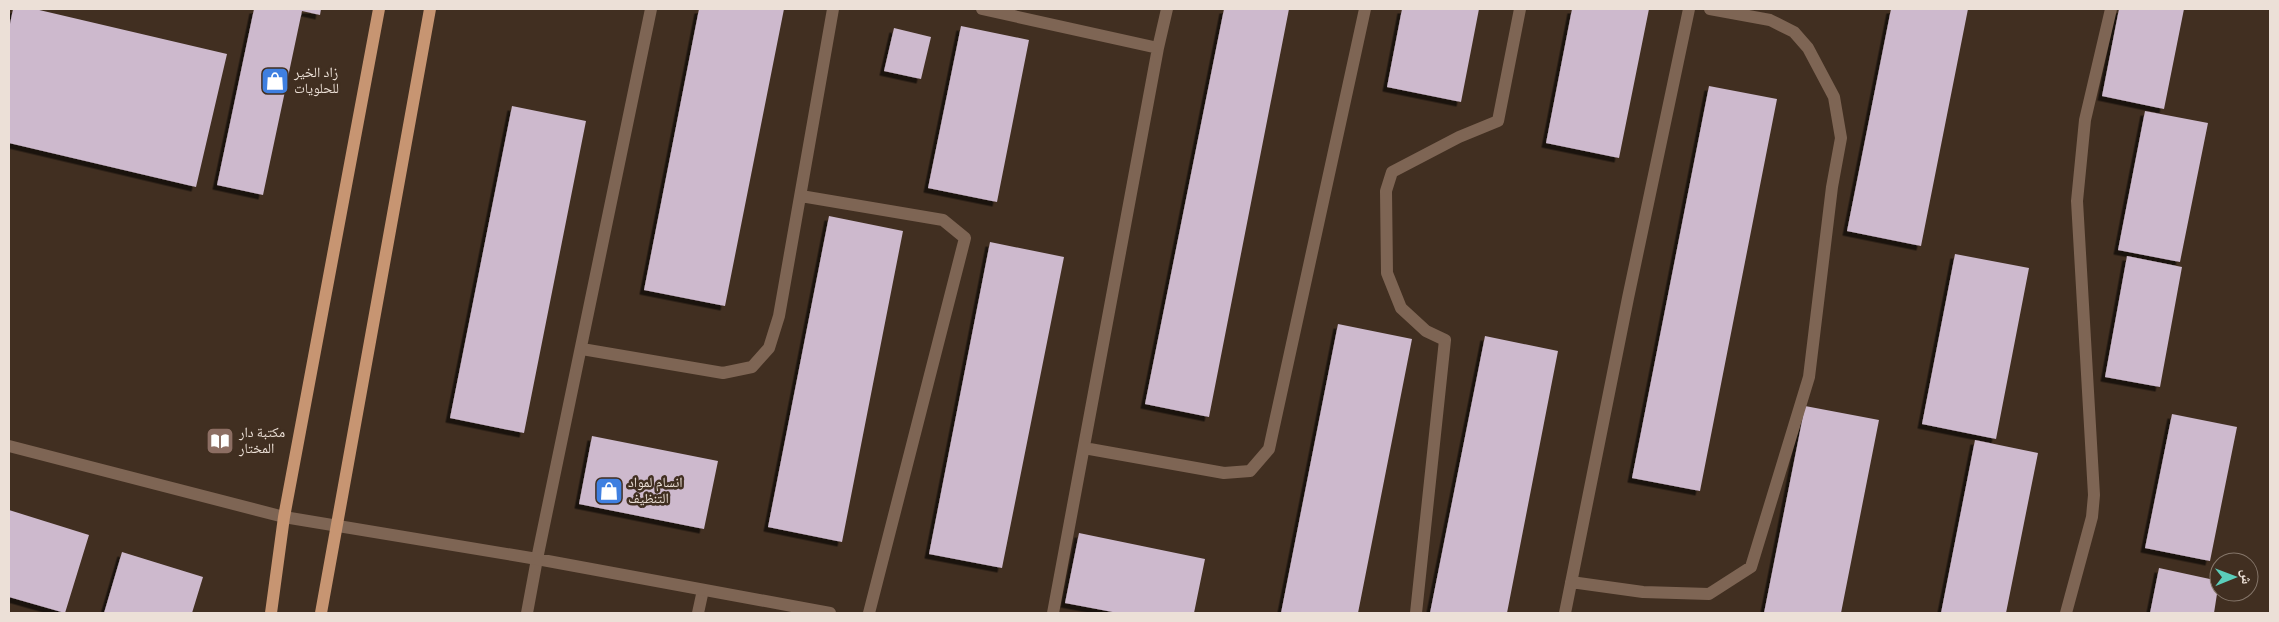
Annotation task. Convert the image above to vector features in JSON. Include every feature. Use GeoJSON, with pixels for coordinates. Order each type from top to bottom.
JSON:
{"type":"FeatureCollection","features":[{"type":"Feature","properties":{"kind":"main road"},"geometry":{"type":"LineString","coordinates":[[271,613],[284,517],[379,9]]}},
{"type":"Feature","properties":{"kind":"main road"},"geometry":{"type":"LineString","coordinates":[[321,613],[430,9]]}},
{"type":"Feature","properties":{"kind":"street"},"geometry":{"type":"LineString","coordinates":[[527,613],[651,9]]}},
{"type":"Feature","properties":{"kind":"street"},"geometry":{"type":"LineString","coordinates":[[582,349],[723,373],[752,367],[769,348],[779,316],[833,9]]}},
{"type":"Feature","properties":{"kind":"street"},"geometry":{"type":"LineString","coordinates":[[982,9],[1158,48]]}},
{"type":"Feature","properties":{"kind":"street"},"geometry":{"type":"LineString","coordinates":[[1053,613],[1158,48],[1167,9]]}},
{"type":"Feature","properties":{"kind":"street"},"geometry":{"type":"LineString","coordinates":[[1084,448],[1224,473],[1250,471],[1268,450],[1366,9]]}},
{"type":"Feature","properties":{"kind":"street"},"geometry":{"type":"LineString","coordinates":[[1416,613],[1445,340],[1426,331],[1401,308],[1387,273],[1386,191],[1392,172],[1459,137],[1498,121],[1520,9]]}},
{"type":"Feature","properties":{"kind":"street"},"geometry":{"type":"LineString","coordinates":[[1565,613],[1628,298],[1689,9]]}},
{"type":"Feature","properties":{"kind":"street"},"geometry":{"type":"LineString","coordinates":[[1571,582],[1643,592],[1708,594],[1751,567],[1809,377],[1832,187],[1841,138],[1834,97],[1808,48],[1794,32],[1770,20],[1710,9]]}},
{"type":"Feature","properties":{"kind":"street"},"geometry":{"type":"LineString","coordinates":[[2066,613],[2092,517],[2094,494],[2077,201],[2085,120],[2111,9]]}},
{"type":"Feature","properties":{"kind":"street"},"geometry":{"type":"LineString","coordinates":[[801,196],[943,220],[965,238],[869,613]]}},
{"type":"Feature","properties":{"kind":"street"},"geometry":{"type":"LineString","coordinates":[[9,446],[284,517],[537,559],[830,613]]}},
{"type":"Feature","properties":{"kind":"street"},"geometry":{"type":"LineString","coordinates":[[698,613],[702,590]]}},
{"type":"Feature","properties":{"kind":"building"},"geometry":{"type":"Polygon","coordinates":[[[13,9],[35,9],[227,54],[196,187],[9,143],[9,29],[13,9]]]}},
{"type":"Feature","properties":{"kind":"building"},"geometry":{"type":"Polygon","coordinates":[[[254,9],[321,9],[320,15],[302,11],[263,195],[217,185],[254,9]]]}},
{"type":"Feature","properties":{"kind":"building"},"geometry":{"type":"Polygon","coordinates":[[[699,9],[784,9],[725,306],[644,290],[699,9]]]}},
{"type":"Feature","properties":{"kind":"building"},"geometry":{"type":"Polygon","coordinates":[[[1224,9],[1289,9],[1209,417],[1145,404],[1224,9]]]}},
{"type":"Feature","properties":{"kind":"building"},"geometry":{"type":"Polygon","coordinates":[[[1402,9],[1479,9],[1461,102],[1387,87],[1402,9]]]}},
{"type":"Feature","properties":{"kind":"building"},"geometry":{"type":"Polygon","coordinates":[[[1572,9],[1649,9],[1619,158],[1546,143],[1572,9]]]}},
{"type":"Feature","properties":{"kind":"building"},"geometry":{"type":"Polygon","coordinates":[[[1891,9],[1968,9],[1921,246],[1847,231],[1891,9]]]}},
{"type":"Feature","properties":{"kind":"building"},"geometry":{"type":"Polygon","coordinates":[[[2119,9],[2184,9],[2164,109],[2102,96],[2119,9]]]}},
{"type":"Feature","properties":{"kind":"building"},"geometry":{"type":"Polygon","coordinates":[[[961,26],[1029,40],[997,202],[928,188],[961,26]]]}},
{"type":"Feature","properties":{"kind":"building"},"geometry":{"type":"Polygon","coordinates":[[[894,28],[931,37],[921,79],[884,71],[894,28]]]}},
{"type":"Feature","properties":{"kind":"building"},"geometry":{"type":"Polygon","coordinates":[[[1709,86],[1777,99],[1700,491],[1632,478],[1709,86]]]}},
{"type":"Feature","properties":{"kind":"building"},"geometry":{"type":"Polygon","coordinates":[[[512,106],[586,121],[524,433],[450,418],[512,106]]]}},
{"type":"Feature","properties":{"kind":"building"},"geometry":{"type":"Polygon","coordinates":[[[2145,111],[2208,123],[2180,262],[2118,250],[2145,111]]]}},
{"type":"Feature","properties":{"kind":"building"},"geometry":{"type":"Polygon","coordinates":[[[829,216],[903,231],[842,542],[768,527],[829,216]]]}},
{"type":"Feature","properties":{"kind":"building"},"geometry":{"type":"Polygon","coordinates":[[[990,242],[1064,257],[1002,568],[929,554],[990,242]]]}},
{"type":"Feature","properties":{"kind":"building"},"geometry":{"type":"Polygon","coordinates":[[[1955,254],[2029,268],[1996,439],[1922,424],[1955,254]]]}},
{"type":"Feature","properties":{"kind":"building"},"geometry":{"type":"Polygon","coordinates":[[[2127,256],[2182,267],[2160,387],[2105,377],[2127,256]]]}},
{"type":"Feature","properties":{"kind":"building"},"geometry":{"type":"Polygon","coordinates":[[[1338,324],[1412,339],[1358,613],[1281,613],[1338,324]]]}},
{"type":"Feature","properties":{"kind":"building"},"geometry":{"type":"Polygon","coordinates":[[[1485,336],[1558,351],[1507,613],[1430,613],[1485,336]]]}},
{"type":"Feature","properties":{"kind":"building"},"geometry":{"type":"Polygon","coordinates":[[[1805,406],[1879,420],[1841,613],[1764,613],[1805,406]]]}},
{"type":"Feature","properties":{"kind":"building"},"geometry":{"type":"Polygon","coordinates":[[[2172,414],[2237,427],[2212,552],[2209,552],[2209,561],[2145,548],[2172,414]]]}},
{"type":"Feature","properties":{"kind":"building"},"geometry":{"type":"Polygon","coordinates":[[[592,436],[718,461],[704,529],[579,504],[592,436]]]}},
{"type":"Feature","properties":{"kind":"building"},"geometry":{"type":"Polygon","coordinates":[[[1975,440],[2038,453],[2006,613],[1941,613],[1975,440]]]}},
{"type":"Feature","properties":{"kind":"building"},"geometry":{"type":"Polygon","coordinates":[[[9,510],[89,535],[65,613],[9,597],[9,510]]]}},
{"type":"Feature","properties":{"kind":"building"},"geometry":{"type":"Polygon","coordinates":[[[1079,533],[1205,559],[1194,613],[1118,613],[1065,603],[1079,533]]]}},
{"type":"Feature","properties":{"kind":"building"},"geometry":{"type":"Polygon","coordinates":[[[122,552],[203,577],[192,613],[104,613],[122,552]]]}},
{"type":"Feature","properties":{"kind":"building"},"geometry":{"type":"Polygon","coordinates":[[[2159,568],[2209,579],[2209,602],[2216,602],[2214,613],[2150,613],[2159,568]]]}},
{"type":"Feature","properties":{"kind":"place","name":"زاد الخير للحلويات"},"geometry":{"type":"Point","coordinates":[275,81]}},
{"type":"Feature","properties":{"kind":"place","name":"مكتبة دار المختار"},"geometry":{"type":"Point","coordinates":[220,441]}},
{"type":"Feature","properties":{"kind":"place","name":"انسام لمواد التنظيف"},"geometry":{"type":"Point","coordinates":[609,491]}}]}
